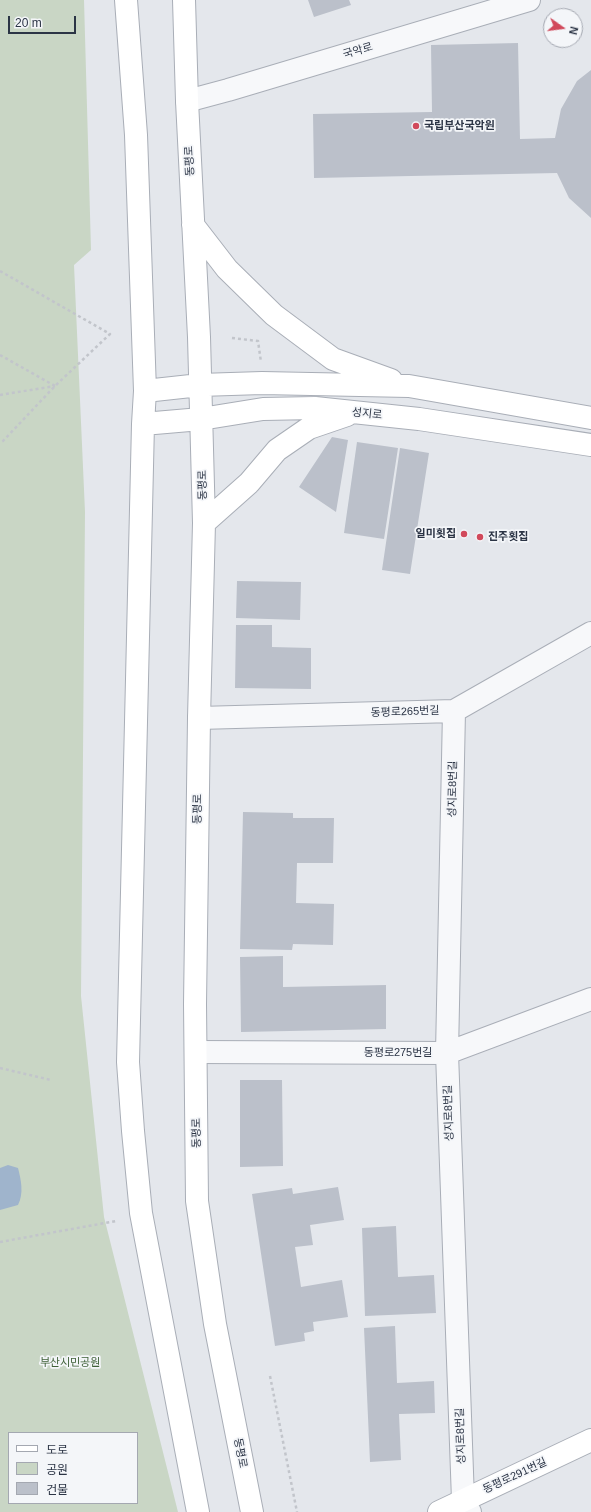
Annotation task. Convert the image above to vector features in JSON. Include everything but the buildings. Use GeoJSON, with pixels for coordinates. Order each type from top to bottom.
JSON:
{"type":"FeatureCollection","features":[{"type":"Feature","properties":{"kind":"main road"},"geometry":{"type":"LineString","coordinates":[[126,0],[136,136],[145,391],[128,1062],[141,1213],[198,1512]]}},
{"type":"Feature","properties":{"kind":"main road"},"geometry":{"type":"LineString","coordinates":[[136,136],[138,0]]}},
{"type":"Feature","properties":{"kind":"main road"},"geometry":{"type":"LineString","coordinates":[[169,0],[186,101]]}},
{"type":"Feature","properties":{"kind":"main road"},"geometry":{"type":"LineString","coordinates":[[184,0],[186,101]]}},
{"type":"Feature","properties":{"kind":"main road","name":"동평로"},"geometry":{"type":"LineString","coordinates":[[186,101],[199,337],[204,523],[199,718],[195,1004],[197,1202],[215,1324],[252,1512]]}},
{"type":"Feature","properties":{"kind":"main road"},"geometry":{"type":"LineString","coordinates":[[193,225],[227,269],[274,315],[333,359],[409,386]]}},
{"type":"Feature","properties":{"kind":"main road"},"geometry":{"type":"LineString","coordinates":[[145,391],[200,385],[262,383],[409,386],[591,418]]}},
{"type":"Feature","properties":{"kind":"main road","name":"성지로"},"geometry":{"type":"LineString","coordinates":[[143,424],[201,419],[264,408],[315,408],[419,419],[591,445]]}},
{"type":"Feature","properties":{"kind":"main road"},"geometry":{"type":"LineString","coordinates":[[204,523],[249,482],[277,450],[308,428],[352,413]]}},
{"type":"Feature","properties":{"kind":"main road","name":"동평로291번길"},"geometry":{"type":"LineString","coordinates":[[439,1512],[467,1506],[591,1440]]}},
{"type":"Feature","properties":{"kind":"street","name":"국악로"},"geometry":{"type":"LineString","coordinates":[[186,101],[228,90],[529,0]]}},
{"type":"Feature","properties":{"kind":"street","name":"동평로265번길"},"geometry":{"type":"LineString","coordinates":[[199,718],[454,711],[591,633]]}},
{"type":"Feature","properties":{"kind":"street","name":"성지로8번길"},"geometry":{"type":"LineString","coordinates":[[454,711],[447,1053],[467,1506]]}},
{"type":"Feature","properties":{"kind":"street","name":"동평로275번길"},"geometry":{"type":"LineString","coordinates":[[196,1052],[447,1053],[591,999]]}},
{"type":"Feature","properties":{"kind":"path"},"geometry":{"type":"LineString","coordinates":[[0,271],[110,334],[0,443]]}},
{"type":"Feature","properties":{"kind":"path"},"geometry":{"type":"LineString","coordinates":[[232,338],[258,340],[261,366]]}},
{"type":"Feature","properties":{"kind":"path"},"geometry":{"type":"LineString","coordinates":[[0,355],[56,386]]}},
{"type":"Feature","properties":{"kind":"path"},"geometry":{"type":"LineString","coordinates":[[0,395],[56,386]]}},
{"type":"Feature","properties":{"kind":"path"},"geometry":{"type":"LineString","coordinates":[[0,1068],[51,1080]]}},
{"type":"Feature","properties":{"kind":"path"},"geometry":{"type":"LineString","coordinates":[[0,1242],[116,1221]]}},
{"type":"Feature","properties":{"kind":"path"},"geometry":{"type":"LineString","coordinates":[[270,1376],[297,1512]]}},
{"type":"Feature","properties":{"kind":"green space","name":"부산시민공원"},"geometry":{"type":"Polygon","coordinates":[[[0,0],[84,0],[91,250],[74,265],[85,512],[81,996],[104,1217],[178,1512],[0,1512],[0,0]]]}},
{"type":"Feature","properties":{"kind":"water"},"geometry":{"type":"Polygon","coordinates":[[[8,1165],[18,1168],[21,1182],[21,1196],[18,1205],[0,1210],[0,1168],[8,1165]]]}},
{"type":"Feature","properties":{"kind":"place","name":"국립부산국악원"},"geometry":{"type":"Point","coordinates":[416,126]}},
{"type":"Feature","properties":{"kind":"place","name":"일미횟집"},"geometry":{"type":"Point","coordinates":[464,534]}},
{"type":"Feature","properties":{"kind":"place","name":"진주횟집"},"geometry":{"type":"Point","coordinates":[480,537]}}]}
